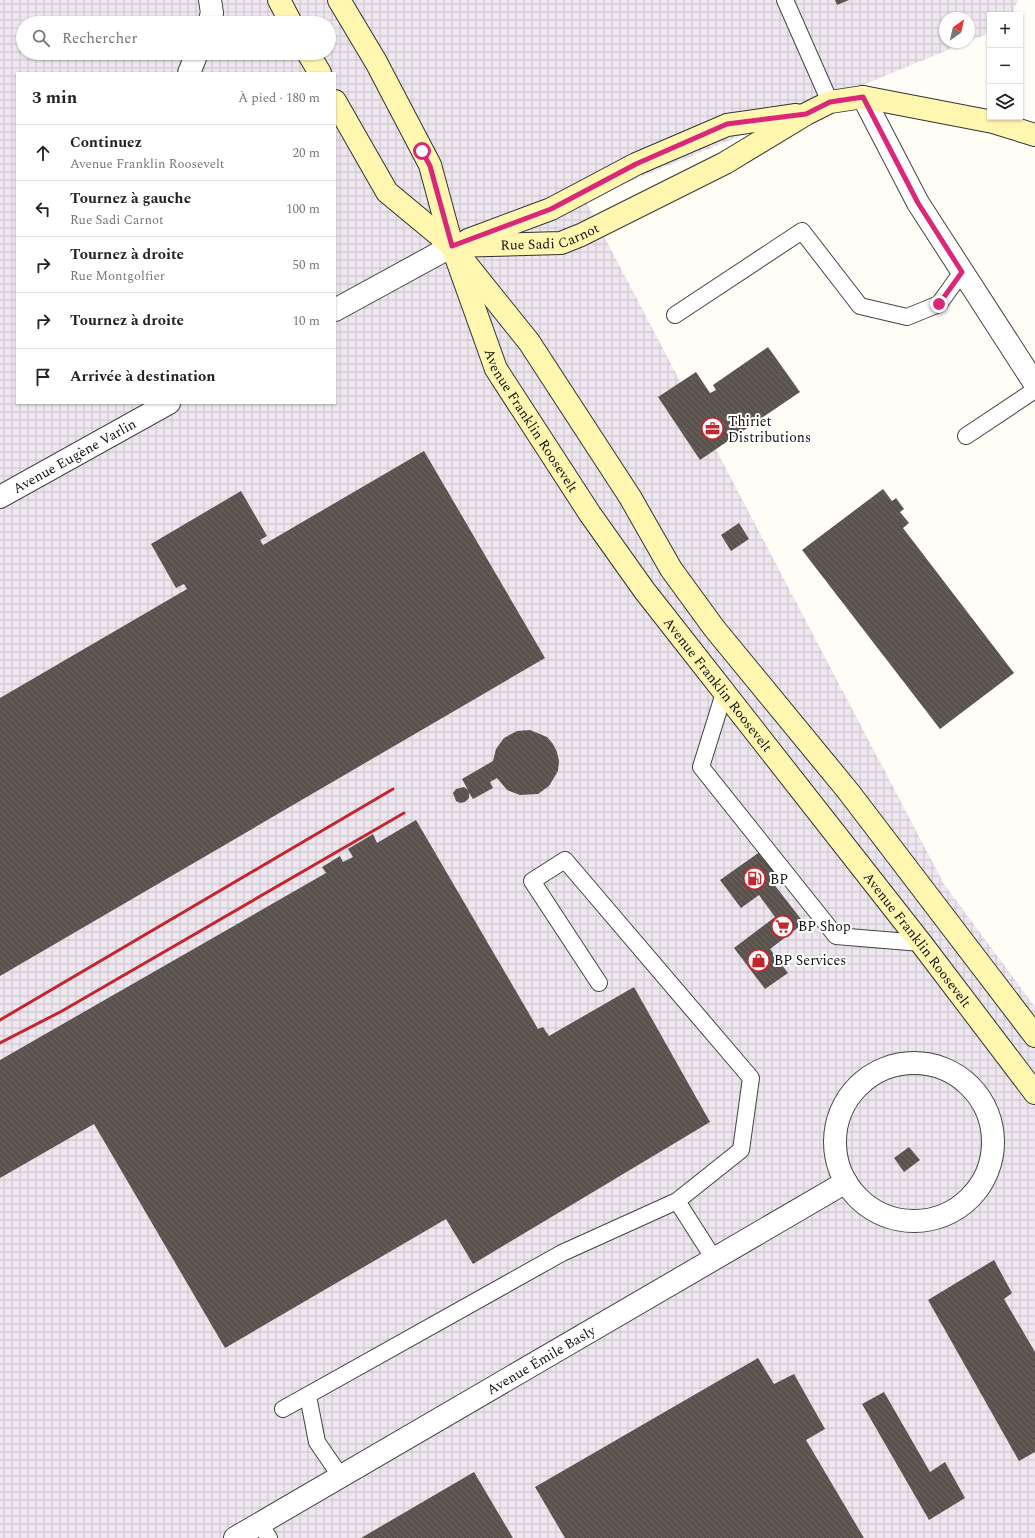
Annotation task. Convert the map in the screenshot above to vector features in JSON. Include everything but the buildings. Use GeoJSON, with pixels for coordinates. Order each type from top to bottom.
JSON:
{"type":"FeatureCollection","features":[{"type":"Feature","properties":{"kind":"main road"},"geometry":{"type":"LineString","coordinates":[[279,0],[288,16]]}},
{"type":"Feature","properties":{"kind":"main road","name":"Avenue Franklin Roosevelt"},"geometry":{"type":"LineString","coordinates":[[339,0],[376,62],[430,166],[452,246],[496,369],[595,520],[644,590],[921,943],[1035,1093]]}},
{"type":"Feature","properties":{"kind":"main road"},"geometry":{"type":"LineString","coordinates":[[312,60],[319,72]]}},
{"type":"Feature","properties":{"kind":"main road","name":"Rue Sadi Carnot"},"geometry":{"type":"LineString","coordinates":[[452,246],[561,242],[581,235],[726,163],[806,114],[830,102],[863,97],[993,122],[1035,135]]}},
{"type":"Feature","properties":{"kind":"main road","name":"Avenue Franklin Roosevelt"},"geometry":{"type":"LineString","coordinates":[[336,103],[387,192],[452,246],[529,342],[630,497],[671,569],[714,628],[848,791],[1035,1036]]}},
{"type":"Feature","properties":{"kind":"main road","name":"Rue Sadi Carnot"},"geometry":{"type":"LineString","coordinates":[[452,246],[551,209],[636,164],[727,124],[806,114]]}},
{"type":"Feature","properties":{"kind":"street"},"geometry":{"type":"LineString","coordinates":[[210,0],[211,16]]}},
{"type":"Feature","properties":{"kind":"street"},"geometry":{"type":"LineString","coordinates":[[189,72],[194,60]]}},
{"type":"Feature","properties":{"kind":"street"},"geometry":{"type":"LineString","coordinates":[[863,97],[918,203],[1035,384]]}},
{"type":"Feature","properties":{"kind":"street"},"geometry":{"type":"LineString","coordinates":[[336,309],[452,246]]}},
{"type":"Feature","properties":{"kind":"street","name":"Avenue Eugène Varlin"},"geometry":{"type":"LineString","coordinates":[[0,497],[167,404]]}},
{"type":"Feature","properties":{"kind":"street"},"geometry":{"type":"LineString","coordinates":[[908,1063],[934,1066],[958,1076],[977,1094],[989,1117],[994,1142],[990,1167],[978,1190],[959,1208],[936,1218],[910,1221],[885,1216],[863,1202],[846,1182],[837,1157],[836,1131],[844,1106],[860,1084],[882,1070],[908,1063]]}},
{"type":"Feature","properties":{"kind":"street","name":"Avenue Émile Basly"},"geometry":{"type":"LineString","coordinates":[[235,1538],[265,1531],[341,1477],[846,1182]]}},
{"type":"Feature","properties":{"kind":"lane"},"geometry":{"type":"LineString","coordinates":[[785,0],[830,102]]}},
{"type":"Feature","properties":{"kind":"lane"},"geometry":{"type":"LineString","coordinates":[[675,315],[802,231],[860,306],[906,317],[939,304],[962,272]]}},
{"type":"Feature","properties":{"kind":"lane"},"geometry":{"type":"LineString","coordinates":[[966,436],[1035,390]]}},
{"type":"Feature","properties":{"kind":"lane"},"geometry":{"type":"LineString","coordinates":[[724,693],[701,767],[836,936],[921,943]]}},
{"type":"Feature","properties":{"kind":"lane"},"geometry":{"type":"LineString","coordinates":[[284,1409],[562,1253],[677,1201],[741,1150],[751,1078],[565,860],[532,881],[599,983]]}},
{"type":"Feature","properties":{"kind":"lane"},"geometry":{"type":"LineString","coordinates":[[677,1201],[714,1259]]}},
{"type":"Feature","properties":{"kind":"lane"},"geometry":{"type":"LineString","coordinates":[[308,1396],[317,1442],[341,1477]]}},
{"type":"Feature","properties":{"kind":"shaded area"},"geometry":{"type":"Polygon","coordinates":[[[0,0],[1018,0],[1013,12],[987,12],[987,34],[975,39],[975,12],[939,12],[939,48],[952,48],[585,200],[944,884],[1035,1007],[1035,1538],[0,1538],[0,0]]]}},
{"type":"Feature","properties":{"kind":"railway"},"geometry":{"type":"LineString","coordinates":[[0,1020],[393,789]]}},
{"type":"Feature","properties":{"kind":"railway"},"geometry":{"type":"LineString","coordinates":[[0,1043],[62,1011],[404,813]]}},
{"type":"Feature","properties":{"kind":"place","name":"Thiriet Distributions"},"geometry":{"type":"Point","coordinates":[712,429]}},
{"type":"Feature","properties":{"kind":"place","name":"BP"},"geometry":{"type":"Point","coordinates":[754,879]}},
{"type":"Feature","properties":{"kind":"place","name":"BP Shop"},"geometry":{"type":"Point","coordinates":[782,926]}},
{"type":"Feature","properties":{"kind":"place","name":"BP Services"},"geometry":{"type":"Point","coordinates":[759,960]}},
{"type":"Feature","properties":{"kind":"route"},"geometry":{"type":"LineString","coordinates":[[422,151],[430,166],[452,246],[551,209],[636,164],[727,124],[806,114],[830,102],[863,97],[918,203],[962,272],[939,304]]}}]}
